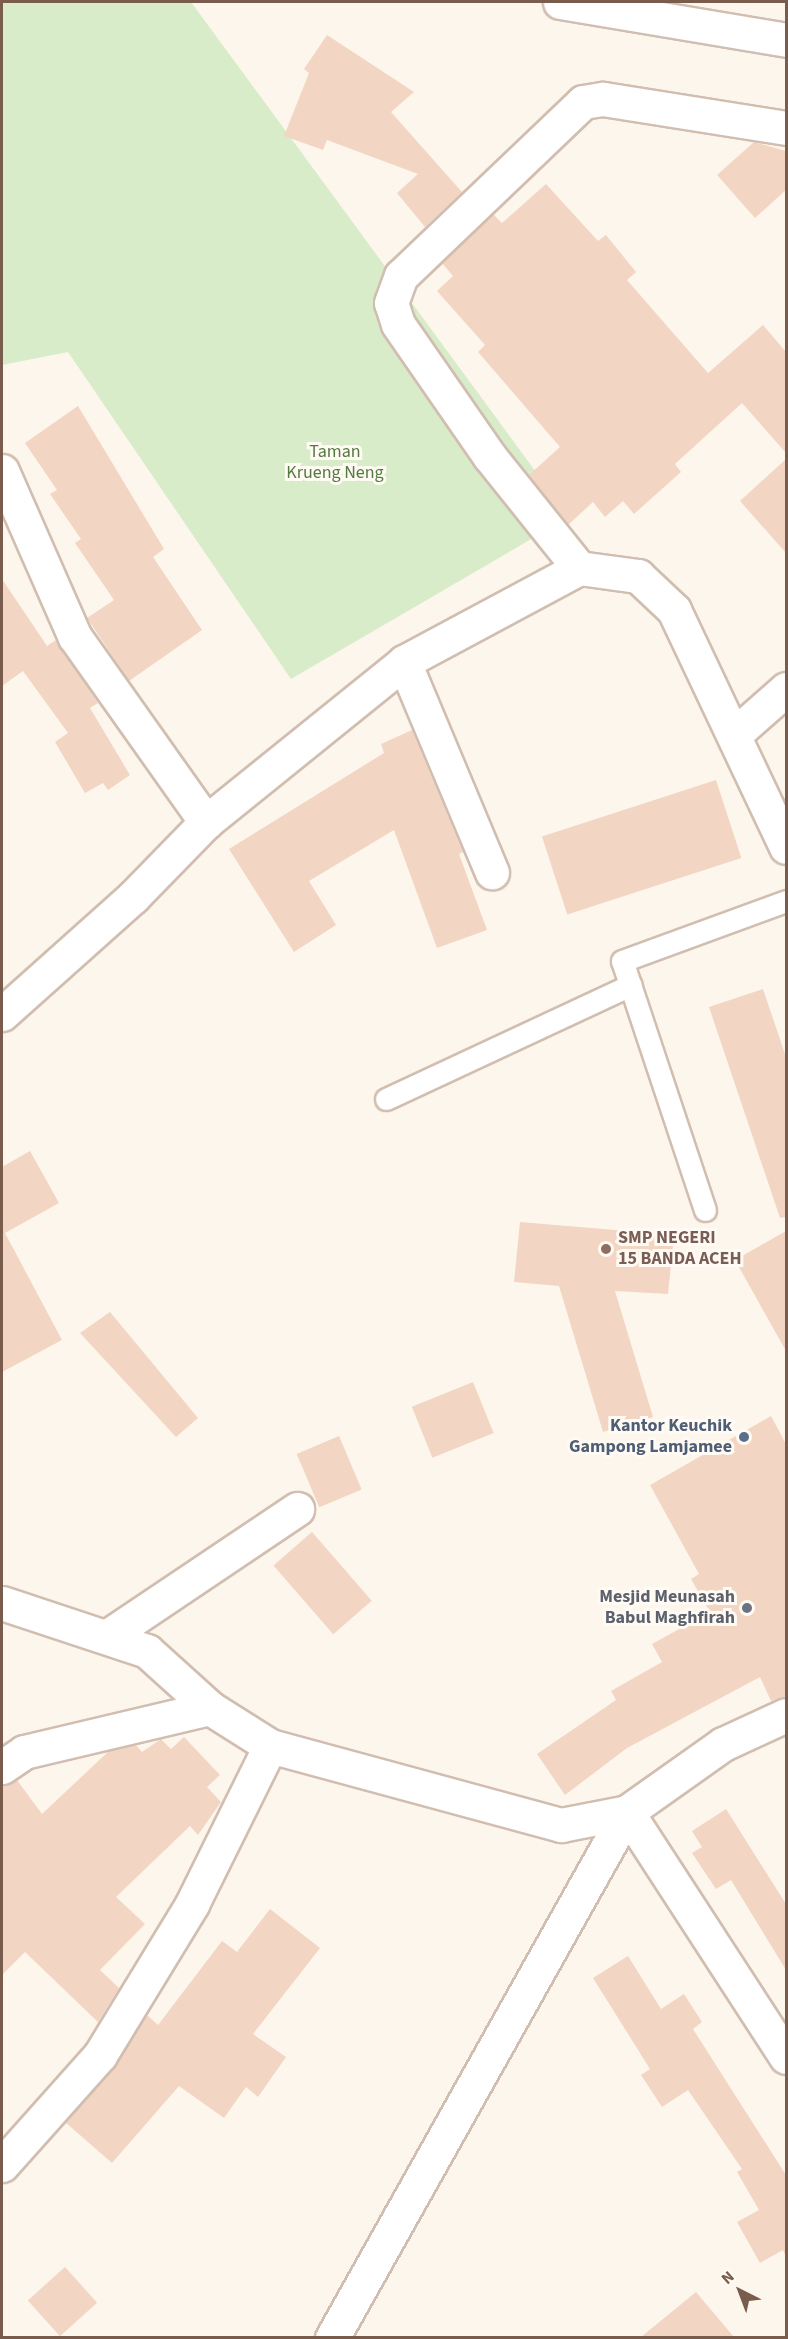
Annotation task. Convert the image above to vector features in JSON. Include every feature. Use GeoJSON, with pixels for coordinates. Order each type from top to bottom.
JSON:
{"type":"FeatureCollection","features":[{"type":"Feature","properties":{"kind":"street"},"geometry":{"type":"LineString","coordinates":[[560,2],[786,40]]}},
{"type":"Feature","properties":{"kind":"street"},"geometry":{"type":"LineString","coordinates":[[579,568],[490,457],[398,324],[391,303],[401,276],[583,102],[603,99],[786,128]]}},
{"type":"Feature","properties":{"kind":"street"},"geometry":{"type":"LineString","coordinates":[[2,471],[75,637],[206,822]]}},
{"type":"Feature","properties":{"kind":"street"},"geometry":{"type":"LineString","coordinates":[[2,1014],[133,897],[206,822],[404,662],[579,568],[638,576],[674,610],[735,734],[786,846]]}},
{"type":"Feature","properties":{"kind":"street"},"geometry":{"type":"LineString","coordinates":[[404,662],[492,872]]}},
{"type":"Feature","properties":{"kind":"street"},"geometry":{"type":"LineString","coordinates":[[735,734],[786,689]]}},
{"type":"Feature","properties":{"kind":"street"},"geometry":{"type":"LineString","coordinates":[[108,1636],[297,1509]]}},
{"type":"Feature","properties":{"kind":"street"},"geometry":{"type":"LineString","coordinates":[[2,1603],[108,1636],[147,1651],[210,1708],[270,1746],[561,1825],[627,1812],[723,1744],[786,1715]]}},
{"type":"Feature","properties":{"kind":"street"},"geometry":{"type":"LineString","coordinates":[[2,1767],[24,1752],[210,1708]]}},
{"type":"Feature","properties":{"kind":"street"},"geometry":{"type":"LineString","coordinates":[[2,2165],[100,2055],[192,1904],[270,1746]]}},
{"type":"Feature","properties":{"kind":"street"},"geometry":{"type":"LineString","coordinates":[[627,1812],[786,2057]]}},
{"type":"Feature","properties":{"kind":"street"},"geometry":{"type":"LineString","coordinates":[[332,2337],[627,1812]]}},
{"type":"Feature","properties":{"kind":"lane"},"geometry":{"type":"LineString","coordinates":[[705,1210],[622,961],[786,902]]}},
{"type":"Feature","properties":{"kind":"lane"},"geometry":{"type":"LineString","coordinates":[[386,1099],[631,986]]}},
{"type":"Feature","properties":{"kind":"green space","name":"Taman Krueng Neng"},"geometry":{"type":"Polygon","coordinates":[[[2,2],[191,2],[569,517],[291,679],[68,352],[2,365],[2,2]]]}},
{"type":"Feature","properties":{"kind":"building"},"geometry":{"type":"Polygon","coordinates":[[[327,35],[414,92],[391,112],[462,192],[425,227],[397,193],[418,174],[327,140],[323,150],[284,136],[309,73],[304,69],[327,35]]]}},
{"type":"Feature","properties":{"kind":"building"},"geometry":{"type":"Polygon","coordinates":[[[754,142],[786,151],[786,190],[755,218],[717,175],[754,142]]]}},
{"type":"Feature","properties":{"kind":"building"},"geometry":{"type":"Polygon","coordinates":[[[546,184],[598,241],[606,235],[636,272],[627,280],[708,373],[763,325],[786,352],[786,453],[742,403],[675,464],[681,472],[634,514],[623,501],[605,517],[593,502],[568,525],[529,475],[560,447],[478,352],[485,345],[437,291],[453,276],[442,263],[493,214],[502,223],[546,184]]]}},
{"type":"Feature","properties":{"kind":"building"},"geometry":{"type":"Polygon","coordinates":[[[78,406],[164,549],[153,557],[202,630],[129,681],[87,618],[114,600],[75,543],[81,539],[50,494],[57,490],[25,443],[78,406]]]}},
{"type":"Feature","properties":{"kind":"building"},"geometry":{"type":"Polygon","coordinates":[[[786,459],[786,553],[740,501],[786,459]]]}},
{"type":"Feature","properties":{"kind":"building"},"geometry":{"type":"Polygon","coordinates":[[[2,579],[47,646],[56,640],[98,703],[90,708],[130,775],[108,790],[103,783],[85,793],[55,742],[68,733],[23,671],[2,686],[2,579]]]}},
{"type":"Feature","properties":{"kind":"building"},"geometry":{"type":"Polygon","coordinates":[[[412,730],[463,852],[459,854],[487,930],[437,948],[394,830],[309,881],[336,925],[294,952],[229,849],[384,753],[381,744],[412,730]]]}},
{"type":"Feature","properties":{"kind":"building"},"geometry":{"type":"Polygon","coordinates":[[[716,780],[741,858],[567,915],[542,837],[716,780]]]}},
{"type":"Feature","properties":{"kind":"building"},"geometry":{"type":"Polygon","coordinates":[[[763,989],[786,1057],[786,1217],[780,1218],[709,1007],[763,989]]]}},
{"type":"Feature","properties":{"kind":"building"},"geometry":{"type":"Polygon","coordinates":[[[30,1151],[59,1203],[5,1233],[62,1340],[2,1372],[2,1167],[30,1151]]]}},
{"type":"Feature","properties":{"kind":"building"},"geometry":{"type":"Polygon","coordinates":[[[520,1222],[674,1235],[668,1294],[615,1291],[653,1417],[603,1432],[559,1286],[514,1282],[520,1222]]]}},
{"type":"Feature","properties":{"kind":"building"},"geometry":{"type":"Polygon","coordinates":[[[786,1231],[786,1351],[735,1260],[786,1231]]]}},
{"type":"Feature","properties":{"kind":"building"},"geometry":{"type":"Polygon","coordinates":[[[110,1312],[198,1418],[176,1437],[80,1333],[110,1312]]]}},
{"type":"Feature","properties":{"kind":"building"},"geometry":{"type":"Polygon","coordinates":[[[473,1382],[494,1433],[432,1458],[412,1407],[473,1382]]]}},
{"type":"Feature","properties":{"kind":"building"},"geometry":{"type":"Polygon","coordinates":[[[771,1416],[786,1444],[786,1696],[771,1701],[760,1677],[627,1748],[565,1795],[537,1754],[616,1700],[611,1691],[662,1662],[652,1644],[710,1612],[691,1579],[699,1574],[650,1485],[771,1416]]]}},
{"type":"Feature","properties":{"kind":"building"},"geometry":{"type":"Polygon","coordinates":[[[339,1436],[362,1489],[319,1507],[297,1454],[339,1436]]]}},
{"type":"Feature","properties":{"kind":"building"},"geometry":{"type":"Polygon","coordinates":[[[312,1532],[372,1601],[333,1634],[274,1565],[312,1532]]]}},
{"type":"Feature","properties":{"kind":"building"},"geometry":{"type":"Polygon","coordinates":[[[184,1737],[220,1775],[207,1787],[221,1802],[198,1835],[190,1826],[116,1897],[145,1924],[100,1970],[119,1988],[98,2022],[25,1952],[2,1975],[2,1785],[17,1780],[42,1814],[109,1751],[136,1745],[142,1752],[161,1739],[171,1749],[184,1737]]]}},
{"type":"Feature","properties":{"kind":"building"},"geometry":{"type":"Polygon","coordinates":[[[726,1809],[786,1904],[786,1970],[731,1880],[716,1889],[692,1853],[702,1847],[692,1831],[726,1809]]]}},
{"type":"Feature","properties":{"kind":"building"},"geometry":{"type":"Polygon","coordinates":[[[270,1909],[320,1948],[253,2034],[286,2057],[258,2097],[246,2087],[224,2118],[179,2086],[112,2163],[65,2122],[114,2067],[147,2015],[158,2025],[222,1941],[237,1952],[270,1909]]]}},
{"type":"Feature","properties":{"kind":"building"},"geometry":{"type":"Polygon","coordinates":[[[628,1956],[661,2009],[684,1994],[702,2022],[693,2029],[786,2175],[786,2257],[783,2250],[760,2263],[737,2222],[759,2210],[737,2172],[742,2169],[688,2090],[662,2107],[641,2075],[650,2069],[593,1978],[628,1956]]]}},
{"type":"Feature","properties":{"kind":"building"},"geometry":{"type":"Polygon","coordinates":[[[65,2267],[97,2303],[60,2336],[28,2300],[65,2267]]]}},
{"type":"Feature","properties":{"kind":"building"},"geometry":{"type":"Polygon","coordinates":[[[696,2292],[734,2337],[641,2337],[696,2292]]]}},
{"type":"Feature","properties":{"kind":"place","name":"SMP NEGERI 15 BANDA ACEH"},"geometry":{"type":"Point","coordinates":[606,1249]}},
{"type":"Feature","properties":{"kind":"place","name":"Kantor Keuchik Gampong Lamjamee"},"geometry":{"type":"Point","coordinates":[744,1437]}},
{"type":"Feature","properties":{"kind":"place","name":"Mesjid Meunasah Babul Maghfirah"},"geometry":{"type":"Point","coordinates":[747,1608]}}]}
